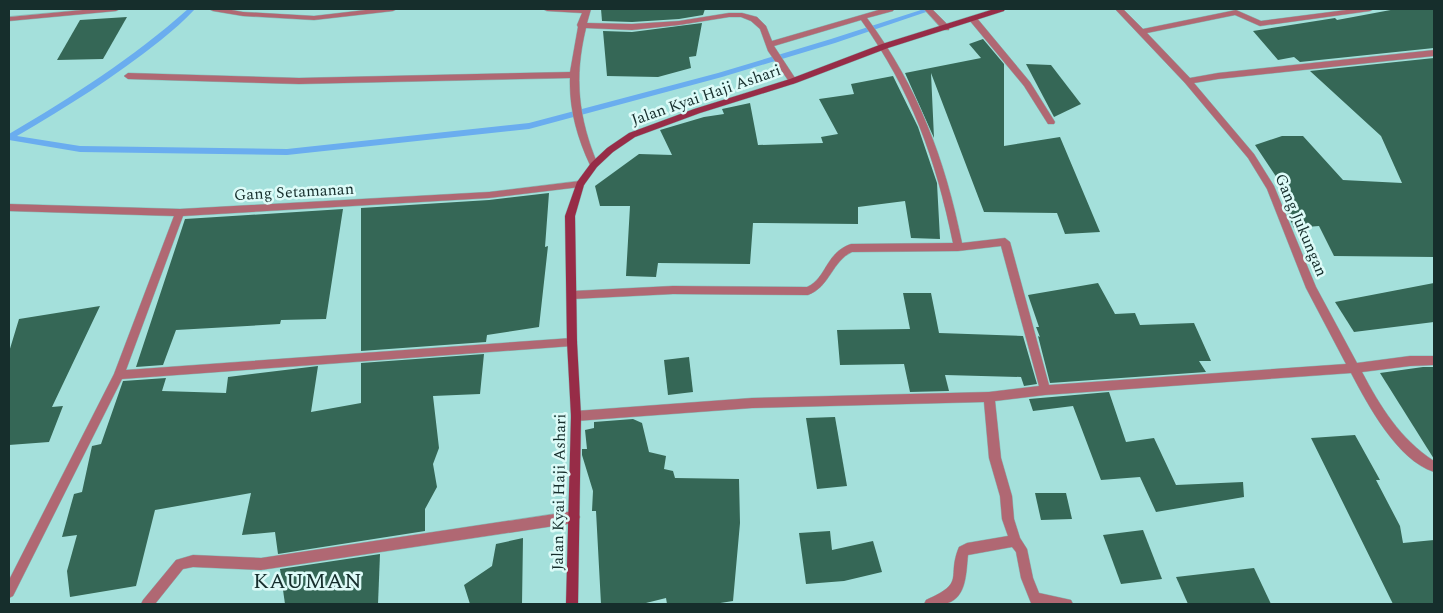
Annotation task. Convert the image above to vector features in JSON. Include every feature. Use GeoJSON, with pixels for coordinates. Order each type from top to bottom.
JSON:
{"type":"FeatureCollection","features":[{"type":"Feature","properties":{"kind":"main road","name":"Jalan Kyai Haji Ashari"},"geometry":{"type":"LineString","coordinates":[[572,604],[576,416],[572,342],[570,216],[580,184],[594,165],[610,150],[632,135],[697,111],[793,81],[882,42],[946,28],[1001,9]]}},
{"type":"Feature","properties":{"kind":"street"},"geometry":{"type":"LineString","coordinates":[[9,18],[116,9]]}},
{"type":"Feature","properties":{"kind":"street"},"geometry":{"type":"LineString","coordinates":[[214,9],[243,14],[314,18],[393,9]]}},
{"type":"Feature","properties":{"kind":"street"},"geometry":{"type":"LineString","coordinates":[[547,9],[587,10],[581,26],[574,75],[573,99],[584,145],[594,165]]}},
{"type":"Feature","properties":{"kind":"street"},"geometry":{"type":"LineString","coordinates":[[771,48],[890,9]]}},
{"type":"Feature","properties":{"kind":"street"},"geometry":{"type":"LineString","coordinates":[[928,9],[946,28]]}},
{"type":"Feature","properties":{"kind":"street","name":"Gang Jukungan"},"geometry":{"type":"LineString","coordinates":[[1119,9],[1188,81],[1251,156],[1271,188],[1311,288],[1384,420],[1421,460],[1434,468]]}},
{"type":"Feature","properties":{"kind":"street"},"geometry":{"type":"LineString","coordinates":[[1140,32],[1236,12],[1256,23],[1262,24],[1370,9]]}},
{"type":"Feature","properties":{"kind":"street"},"geometry":{"type":"LineString","coordinates":[[581,26],[632,27],[742,15],[759,22],[764,28],[771,48],[793,81]]}},
{"type":"Feature","properties":{"kind":"street"},"geometry":{"type":"LineString","coordinates":[[863,18],[882,42],[898,68],[929,138],[948,195],[958,247]]}},
{"type":"Feature","properties":{"kind":"street"},"geometry":{"type":"LineString","coordinates":[[972,19],[1027,84],[1051,122]]}},
{"type":"Feature","properties":{"kind":"street"},"geometry":{"type":"LineString","coordinates":[[1188,81],[1434,53]]}},
{"type":"Feature","properties":{"kind":"street"},"geometry":{"type":"LineString","coordinates":[[128,76],[299,82],[574,75]]}},
{"type":"Feature","properties":{"kind":"street","name":"Gang Setamanan"},"geometry":{"type":"LineString","coordinates":[[9,207],[180,213],[489,196],[580,184]]}},
{"type":"Feature","properties":{"kind":"street"},"geometry":{"type":"LineString","coordinates":[[9,592],[118,375],[180,213]]}},
{"type":"Feature","properties":{"kind":"street"},"geometry":{"type":"LineString","coordinates":[[572,295],[673,290],[808,291],[818,284],[839,254],[846,250],[857,248],[958,247],[1005,242],[1045,390]]}},
{"type":"Feature","properties":{"kind":"street"},"geometry":{"type":"LineString","coordinates":[[118,375],[572,342]]}},
{"type":"Feature","properties":{"kind":"street"},"geometry":{"type":"LineString","coordinates":[[576,416],[752,403],[989,396],[1045,390],[1354,368],[1434,360]]}},
{"type":"Feature","properties":{"kind":"street"},"geometry":{"type":"LineString","coordinates":[[989,396],[995,458],[1006,496],[1008,518],[1015,541],[1021,549],[1027,578],[1035,599],[1067,604]]}},
{"type":"Feature","properties":{"kind":"street"},"geometry":{"type":"LineString","coordinates":[[148,604],[180,564],[193,561],[261,564],[574,518]]}},
{"type":"Feature","properties":{"kind":"street"},"geometry":{"type":"LineString","coordinates":[[930,604],[947,597],[958,587],[962,554],[965,550],[1015,541]]}},
{"type":"Feature","properties":{"kind":"building"},"geometry":{"type":"Polygon","coordinates":[[[601,9],[705,9],[703,15],[679,19],[632,22],[602,21],[601,9]]]}},
{"type":"Feature","properties":{"kind":"building"},"geometry":{"type":"Polygon","coordinates":[[[1396,9],[1434,9],[1434,48],[1300,62],[1294,57],[1278,60],[1253,31],[1335,18],[1337,20],[1396,9]]]}},
{"type":"Feature","properties":{"kind":"building"},"geometry":{"type":"Polygon","coordinates":[[[127,17],[103,59],[57,60],[80,20],[127,17]]]}},
{"type":"Feature","properties":{"kind":"building"},"geometry":{"type":"Polygon","coordinates":[[[702,23],[696,56],[689,57],[691,68],[658,77],[607,76],[603,31],[632,32],[702,23]]]}},
{"type":"Feature","properties":{"kind":"building"},"geometry":{"type":"Polygon","coordinates":[[[983,39],[1004,64],[1004,146],[1060,137],[1100,232],[1065,234],[1057,213],[984,212],[931,73],[934,138],[905,73],[981,58],[969,44],[983,39]]]}},
{"type":"Feature","properties":{"kind":"building"},"geometry":{"type":"Polygon","coordinates":[[[1434,58],[1434,257],[1334,256],[1319,226],[1294,228],[1284,206],[1295,205],[1255,145],[1282,136],[1303,136],[1343,180],[1402,183],[1381,136],[1310,71],[1434,58]]]}},
{"type":"Feature","properties":{"kind":"building"},"geometry":{"type":"Polygon","coordinates":[[[1026,64],[1051,65],[1081,104],[1054,117],[1026,64]]]}},
{"type":"Feature","properties":{"kind":"building"},"geometry":{"type":"Polygon","coordinates":[[[893,76],[918,127],[937,183],[940,239],[911,238],[905,201],[858,207],[858,224],[753,223],[750,264],[658,263],[656,277],[626,276],[630,206],[600,206],[595,186],[639,154],[672,155],[660,130],[704,117],[724,114],[722,109],[750,103],[758,145],[823,143],[821,137],[838,134],[819,99],[854,94],[851,84],[893,76]]]}},
{"type":"Feature","properties":{"kind":"building"},"geometry":{"type":"Polygon","coordinates":[[[549,193],[545,247],[548,246],[539,327],[487,335],[486,342],[361,351],[361,208],[489,200],[549,193]]]}},
{"type":"Feature","properties":{"kind":"building"},"geometry":{"type":"Polygon","coordinates":[[[343,209],[326,319],[281,320],[280,324],[176,330],[163,365],[136,367],[185,219],[343,209]]]}},
{"type":"Feature","properties":{"kind":"building"},"geometry":{"type":"Polygon","coordinates":[[[1098,283],[1115,314],[1135,313],[1140,325],[1194,323],[1211,361],[1199,361],[1206,372],[1050,383],[1036,327],[1039,327],[1028,295],[1098,283]]]}},
{"type":"Feature","properties":{"kind":"building"},"geometry":{"type":"Polygon","coordinates":[[[1434,283],[1434,322],[1354,332],[1335,302],[1434,283]]]}},
{"type":"Feature","properties":{"kind":"building"},"geometry":{"type":"Polygon","coordinates":[[[903,293],[931,293],[939,333],[1023,336],[1037,384],[1024,386],[1021,377],[945,375],[949,391],[910,392],[904,364],[840,365],[837,330],[910,329],[903,293]]]}},
{"type":"Feature","properties":{"kind":"building"},"geometry":{"type":"Polygon","coordinates":[[[100,306],[52,407],[63,406],[49,442],[9,445],[9,352],[19,319],[100,306]]]}},
{"type":"Feature","properties":{"kind":"building"},"geometry":{"type":"Polygon","coordinates":[[[484,354],[480,394],[433,396],[439,448],[433,464],[437,487],[425,509],[425,531],[278,554],[275,532],[242,535],[251,493],[155,510],[136,586],[70,597],[67,571],[77,535],[62,537],[74,494],[82,492],[92,446],[101,444],[123,381],[166,378],[162,391],[226,393],[228,377],[318,366],[311,412],[361,403],[361,363],[484,354]]]}},
{"type":"Feature","properties":{"kind":"building"},"geometry":{"type":"Polygon","coordinates":[[[689,357],[693,392],[668,395],[664,360],[689,357]]]}},
{"type":"Feature","properties":{"kind":"building"},"geometry":{"type":"Polygon","coordinates":[[[1434,367],[1434,459],[1380,373],[1434,367]]]}},
{"type":"Feature","properties":{"kind":"building"},"geometry":{"type":"Polygon","coordinates":[[[1109,392],[1126,442],[1154,438],[1176,485],[1243,482],[1244,497],[1156,512],[1140,477],[1101,480],[1073,406],[1033,411],[1029,399],[1109,392]]]}},
{"type":"Feature","properties":{"kind":"building"},"geometry":{"type":"Polygon","coordinates":[[[835,417],[847,486],[817,489],[806,418],[835,417]]]}},
{"type":"Feature","properties":{"kind":"building"},"geometry":{"type":"Polygon","coordinates":[[[633,419],[642,423],[649,452],[666,456],[664,469],[673,471],[675,478],[739,479],[740,523],[733,601],[714,604],[667,604],[666,598],[642,604],[601,604],[596,511],[592,511],[593,491],[582,455],[582,449],[587,449],[585,430],[594,428],[594,422],[633,419]]]}},
{"type":"Feature","properties":{"kind":"building"},"geometry":{"type":"Polygon","coordinates":[[[1355,435],[1380,480],[1376,480],[1400,526],[1403,543],[1434,540],[1434,604],[1393,604],[1311,438],[1355,435]]]}},
{"type":"Feature","properties":{"kind":"building"},"geometry":{"type":"Polygon","coordinates":[[[1035,493],[1066,493],[1072,519],[1041,520],[1035,493]]]}},
{"type":"Feature","properties":{"kind":"building"},"geometry":{"type":"Polygon","coordinates":[[[1143,530],[1162,579],[1121,584],[1103,535],[1143,530]]]}},
{"type":"Feature","properties":{"kind":"building"},"geometry":{"type":"Polygon","coordinates":[[[830,531],[832,550],[873,541],[882,572],[844,581],[806,584],[799,533],[830,531]]]}},
{"type":"Feature","properties":{"kind":"building"},"geometry":{"type":"Polygon","coordinates":[[[523,538],[522,604],[470,604],[464,585],[492,566],[496,544],[523,538]]]}},
{"type":"Feature","properties":{"kind":"building"},"geometry":{"type":"Polygon","coordinates":[[[380,554],[378,604],[285,604],[280,569],[380,554]]]}},
{"type":"Feature","properties":{"kind":"building"},"geometry":{"type":"Polygon","coordinates":[[[1254,568],[1271,604],[1188,604],[1176,577],[1254,568]]]}},
{"type":"Feature","properties":{"kind":"waterway"},"geometry":{"type":"LineString","coordinates":[[11,136],[59,108],[128,62],[192,9]]}},
{"type":"Feature","properties":{"kind":"waterway"},"geometry":{"type":"LineString","coordinates":[[9,137],[80,149],[287,152],[529,126],[719,75],[833,41],[930,9]]}},
{"type":"Feature","properties":{"kind":"district","name":"KAUMAN"},"geometry":{"type":"Point","coordinates":[308,581]}}]}
